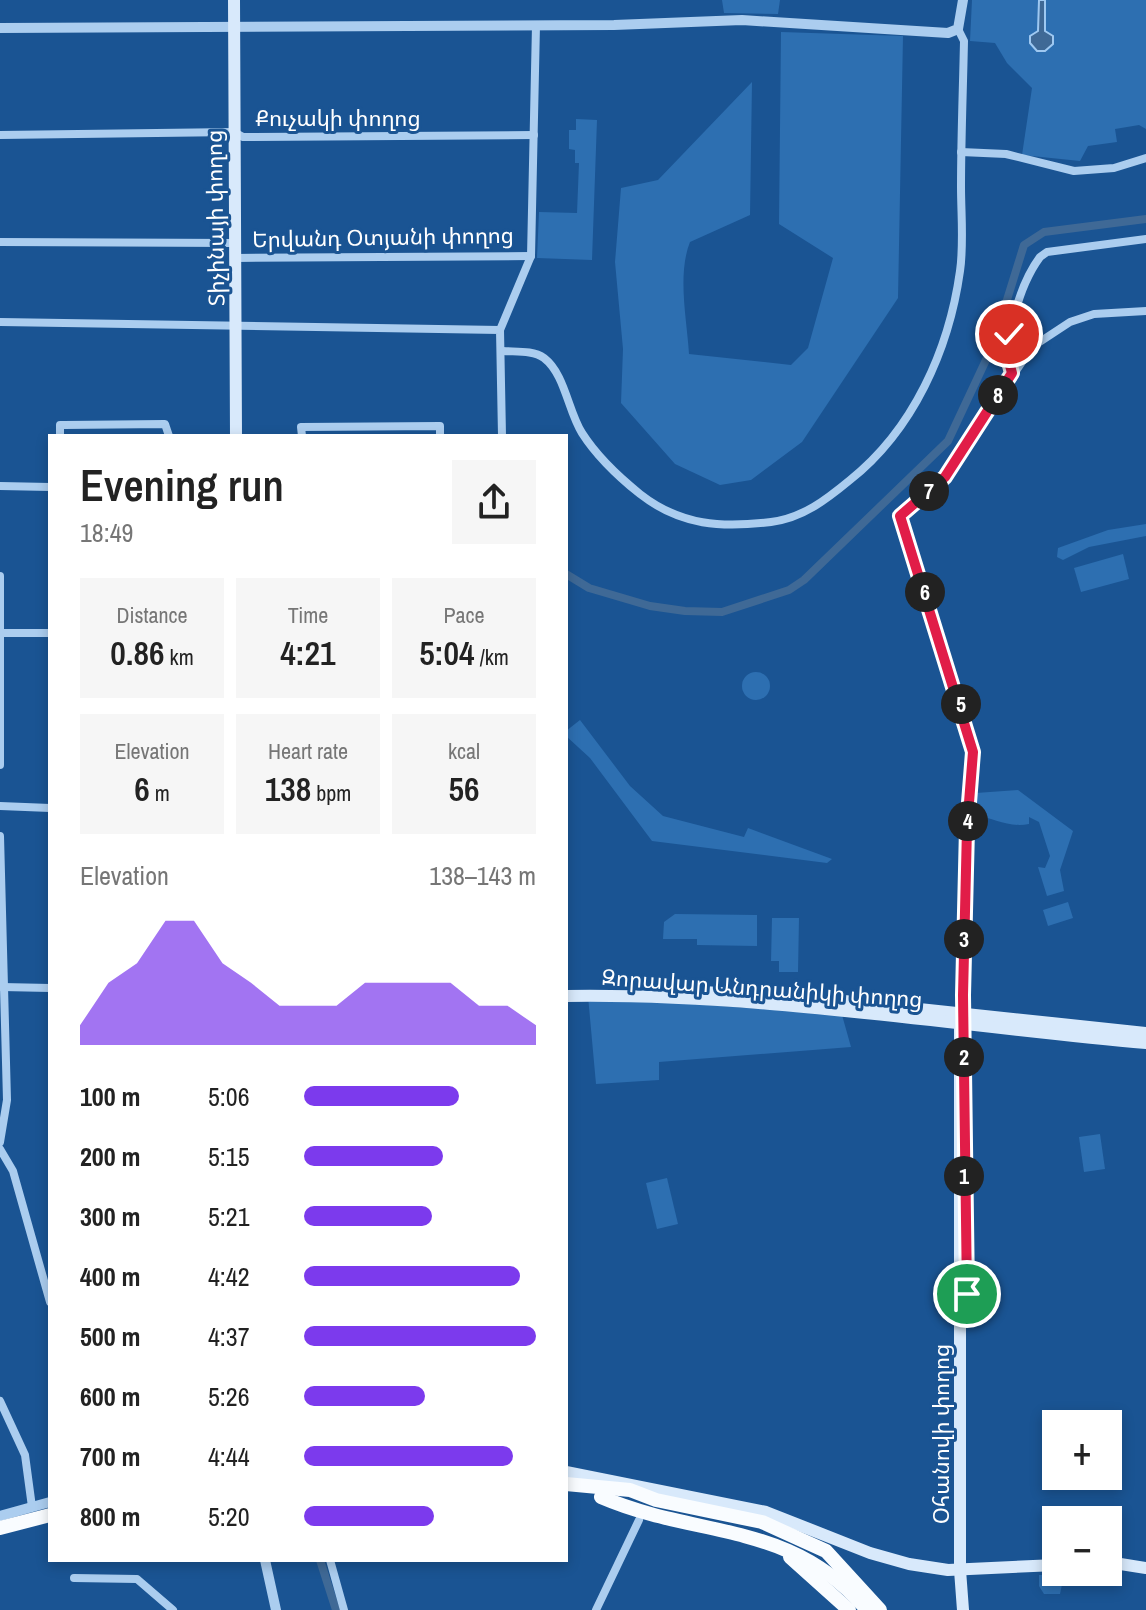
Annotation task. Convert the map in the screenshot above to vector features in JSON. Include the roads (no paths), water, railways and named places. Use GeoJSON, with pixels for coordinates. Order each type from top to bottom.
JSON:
{"type":"FeatureCollection","features":[{"type":"Feature","properties":{"kind":"highway"},"geometry":{"type":"LineString","coordinates":[[568,1484],[644,1489],[656,1500],[762,1522],[843,1559],[892,1610]]}},
{"type":"Feature","properties":{"kind":"highway"},"geometry":{"type":"LineString","coordinates":[[601,1497],[644,1489]]}},
{"type":"Feature","properties":{"kind":"highway"},"geometry":{"type":"LineString","coordinates":[[568,1493],[601,1497],[639,1513],[769,1542],[819,1566],[845,1586],[867,1610]]}},
{"type":"Feature","properties":{"kind":"highway"},"geometry":{"type":"LineString","coordinates":[[0,1528],[48,1516]]}},
{"type":"Feature","properties":{"kind":"highway"},"geometry":{"type":"LineString","coordinates":[[0,1537],[48,1525]]}},
{"type":"Feature","properties":{"kind":"highway"},"geometry":{"type":"LineString","coordinates":[[769,1542],[808,1571],[849,1610]]}},
{"type":"Feature","properties":{"kind":"highway"},"geometry":{"type":"LineString","coordinates":[[826,1551],[880,1610]]}},
{"type":"Feature","properties":{"kind":"main road","name":"Տիչինայի փողոց"},"geometry":{"type":"LineString","coordinates":[[234,0],[236,434]]}},
{"type":"Feature","properties":{"kind":"main road","name":"Զորավար Անդրանիկի փողոց"},"geometry":{"type":"LineString","coordinates":[[568,989],[581,992],[834,1005],[1146,1033]]}},
{"type":"Feature","properties":{"kind":"main road","name":"Զորավար Անդրանիկի փողոց"},"geometry":{"type":"LineString","coordinates":[[568,995],[581,992]]}},
{"type":"Feature","properties":{"kind":"main road","name":"Զորավար Անդրանիկի փողոց"},"geometry":{"type":"LineString","coordinates":[[962,1018],[1146,1043]]}},
{"type":"Feature","properties":{"kind":"main road","name":"Օհանովի փողոց"},"geometry":{"type":"LineString","coordinates":[[962,1018],[967,1286],[961,1570],[963,1610]]}},
{"type":"Feature","properties":{"kind":"main road"},"geometry":{"type":"LineString","coordinates":[[568,1472],[766,1512],[886,1559],[961,1570],[1042,1566]]}},
{"type":"Feature","properties":{"kind":"main road"},"geometry":{"type":"LineString","coordinates":[[1122,1564],[1146,1568]]}},
{"type":"Feature","properties":{"kind":"street"},"geometry":{"type":"LineString","coordinates":[[503,351],[533,353],[543,357],[552,367],[582,434],[638,492],[681,519],[723,526],[779,521],[818,505],[866,468],[908,418],[945,333],[958,286],[964,41],[958,29],[963,0]]}},
{"type":"Feature","properties":{"kind":"street"},"geometry":{"type":"LineString","coordinates":[[0,28],[234,24],[536,25],[742,20],[948,33],[958,29]]}},
{"type":"Feature","properties":{"kind":"street","name":"Երվանդ Օտյանի փողոց"},"geometry":{"type":"LineString","coordinates":[[500,330],[531,256],[536,25]]}},
{"type":"Feature","properties":{"kind":"street","name":"Քուչակի փողոց"},"geometry":{"type":"LineString","coordinates":[[0,135],[234,132],[243,137],[534,135]]}},
{"type":"Feature","properties":{"kind":"street"},"geometry":{"type":"LineString","coordinates":[[961,152],[1006,154],[1074,171],[1114,168],[1146,158]]}},
{"type":"Feature","properties":{"kind":"street"},"geometry":{"type":"LineString","coordinates":[[1012,373],[1006,351],[1009,334],[1040,257],[1047,252],[1146,239]]}},
{"type":"Feature","properties":{"kind":"street"},"geometry":{"type":"LineString","coordinates":[[0,242],[235,243]]}},
{"type":"Feature","properties":{"kind":"street","name":"Երվանդ Օտյանի փողոց"},"geometry":{"type":"LineString","coordinates":[[235,258],[531,256]]}},
{"type":"Feature","properties":{"kind":"street","name":"Օհանովի փողոց"},"geometry":{"type":"LineString","coordinates":[[962,1018],[967,828],[973,752],[900,516],[945,477],[1032,347],[1070,322],[1094,314],[1146,311]]}},
{"type":"Feature","properties":{"kind":"street"},"geometry":{"type":"LineString","coordinates":[[0,322],[500,330],[503,351],[502,434]]}},
{"type":"Feature","properties":{"kind":"street"},"geometry":{"type":"LineString","coordinates":[[60,434],[60,425],[151,424],[168,425],[169,434]]}},
{"type":"Feature","properties":{"kind":"street"},"geometry":{"type":"LineString","coordinates":[[302,434],[301,427],[440,426],[440,434]]}},
{"type":"Feature","properties":{"kind":"street"},"geometry":{"type":"LineString","coordinates":[[0,486],[48,487]]}},
{"type":"Feature","properties":{"kind":"street"},"geometry":{"type":"LineString","coordinates":[[0,576],[0,765]]}},
{"type":"Feature","properties":{"kind":"street"},"geometry":{"type":"LineString","coordinates":[[1,633],[48,633]]}},
{"type":"Feature","properties":{"kind":"street"},"geometry":{"type":"LineString","coordinates":[[0,806],[48,808]]}},
{"type":"Feature","properties":{"kind":"street"},"geometry":{"type":"LineString","coordinates":[[0,836],[7,1100],[0,1142]]}},
{"type":"Feature","properties":{"kind":"street"},"geometry":{"type":"LineString","coordinates":[[2,987],[48,988]]}},
{"type":"Feature","properties":{"kind":"street"},"geometry":{"type":"LineString","coordinates":[[0,1149],[13,1171],[48,1295]]}},
{"type":"Feature","properties":{"kind":"street"},"geometry":{"type":"LineString","coordinates":[[0,1401],[25,1455],[32,1507]]}},
{"type":"Feature","properties":{"kind":"street"},"geometry":{"type":"LineString","coordinates":[[0,1516],[48,1503]]}},
{"type":"Feature","properties":{"kind":"street"},"geometry":{"type":"LineString","coordinates":[[596,1610],[639,1520]]}},
{"type":"Feature","properties":{"kind":"street"},"geometry":{"type":"LineString","coordinates":[[265,1562],[276,1610]]}},
{"type":"Feature","properties":{"kind":"street"},"geometry":{"type":"LineString","coordinates":[[331,1562],[344,1610]]}},
{"type":"Feature","properties":{"kind":"street"},"geometry":{"type":"LineString","coordinates":[[74,1578],[137,1579],[173,1610]]}},
{"type":"Feature","properties":{"kind":"waterway"},"geometry":{"type":"LineString","coordinates":[[568,575],[589,588],[650,606],[685,611],[722,612],[789,590],[804,580],[948,441],[993,345],[1024,245],[1044,232],[1146,219]]}},
{"type":"Feature","properties":{"kind":"waterway"},"geometry":{"type":"LineString","coordinates":[[321,1562],[336,1610]]}}]}
